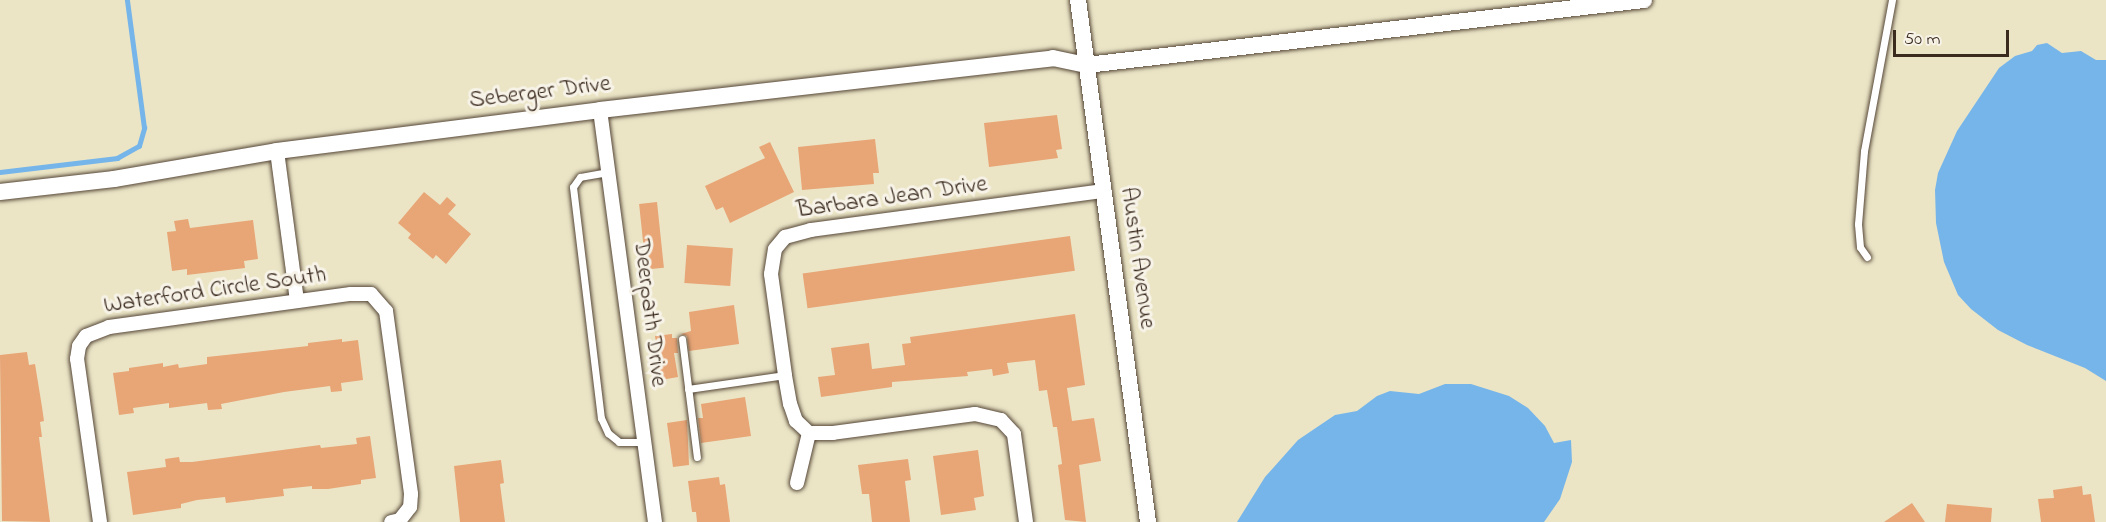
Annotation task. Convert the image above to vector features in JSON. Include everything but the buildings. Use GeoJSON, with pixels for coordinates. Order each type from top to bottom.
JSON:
{"type":"FeatureCollection","features":[{"type":"Feature","properties":{"kind":"street","name":"Austin Avenue"},"geometry":{"type":"LineString","coordinates":[[1078,0],[1148,522]]}},
{"type":"Feature","properties":{"kind":"street","name":"Seberger Drive"},"geometry":{"type":"LineString","coordinates":[[0,192],[114,179],[276,151],[600,110],[1053,58],[1087,65],[1644,0]]}},
{"type":"Feature","properties":{"kind":"street","name":"Deerpath Drive"},"geometry":{"type":"LineString","coordinates":[[600,110],[655,522]]}},
{"type":"Feature","properties":{"kind":"street"},"geometry":{"type":"LineString","coordinates":[[276,151],[297,301]]}},
{"type":"Feature","properties":{"kind":"street","name":"Barbara Jean Drive"},"geometry":{"type":"LineString","coordinates":[[809,433],[796,421],[789,404],[771,274],[775,249],[785,237],[811,230],[1104,191]]}},
{"type":"Feature","properties":{"kind":"street","name":"Waterford Circle South"},"geometry":{"type":"LineString","coordinates":[[100,522],[77,359],[79,346],[87,336],[109,327],[351,294],[371,294],[387,310],[411,494],[410,507],[396,521]]}},
{"type":"Feature","properties":{"kind":"street"},"geometry":{"type":"LineString","coordinates":[[797,483],[809,433],[844,432],[975,414],[1001,420],[1014,434],[1026,522]]}},
{"type":"Feature","properties":{"kind":"lane"},"geometry":{"type":"LineString","coordinates":[[1867,257],[1860,247],[1858,232],[1864,152],[1892,0]]}},
{"type":"Feature","properties":{"kind":"lane"},"geometry":{"type":"LineString","coordinates":[[608,172],[580,177],[573,187],[601,418],[608,433],[619,442],[643,442]]}},
{"type":"Feature","properties":{"kind":"lane"},"geometry":{"type":"LineString","coordinates":[[682,339],[697,457]]}},
{"type":"Feature","properties":{"kind":"lane"},"geometry":{"type":"LineString","coordinates":[[688,389],[785,375]]}},
{"type":"Feature","properties":{"kind":"water"},"geometry":{"type":"Polygon","coordinates":[[[2047,43],[2062,53],[2081,51],[2096,60],[2106,60],[2106,381],[2085,368],[2027,345],[1998,330],[1971,309],[1958,295],[1944,262],[1936,223],[1935,190],[1938,173],[1957,131],[1999,68],[2015,56],[2032,51],[2037,45],[2047,43]]]}},
{"type":"Feature","properties":{"kind":"water"},"geometry":{"type":"Polygon","coordinates":[[[1445,384],[1471,384],[1509,396],[1528,408],[1545,426],[1554,443],[1571,440],[1572,462],[1560,499],[1544,522],[1237,522],[1265,477],[1298,440],[1335,415],[1357,411],[1377,396],[1390,391],[1419,394],[1445,384]]]}},
{"type":"Feature","properties":{"kind":"waterway"},"geometry":{"type":"LineString","coordinates":[[0,172],[117,158],[139,146],[144,128],[127,0]]}}]}
